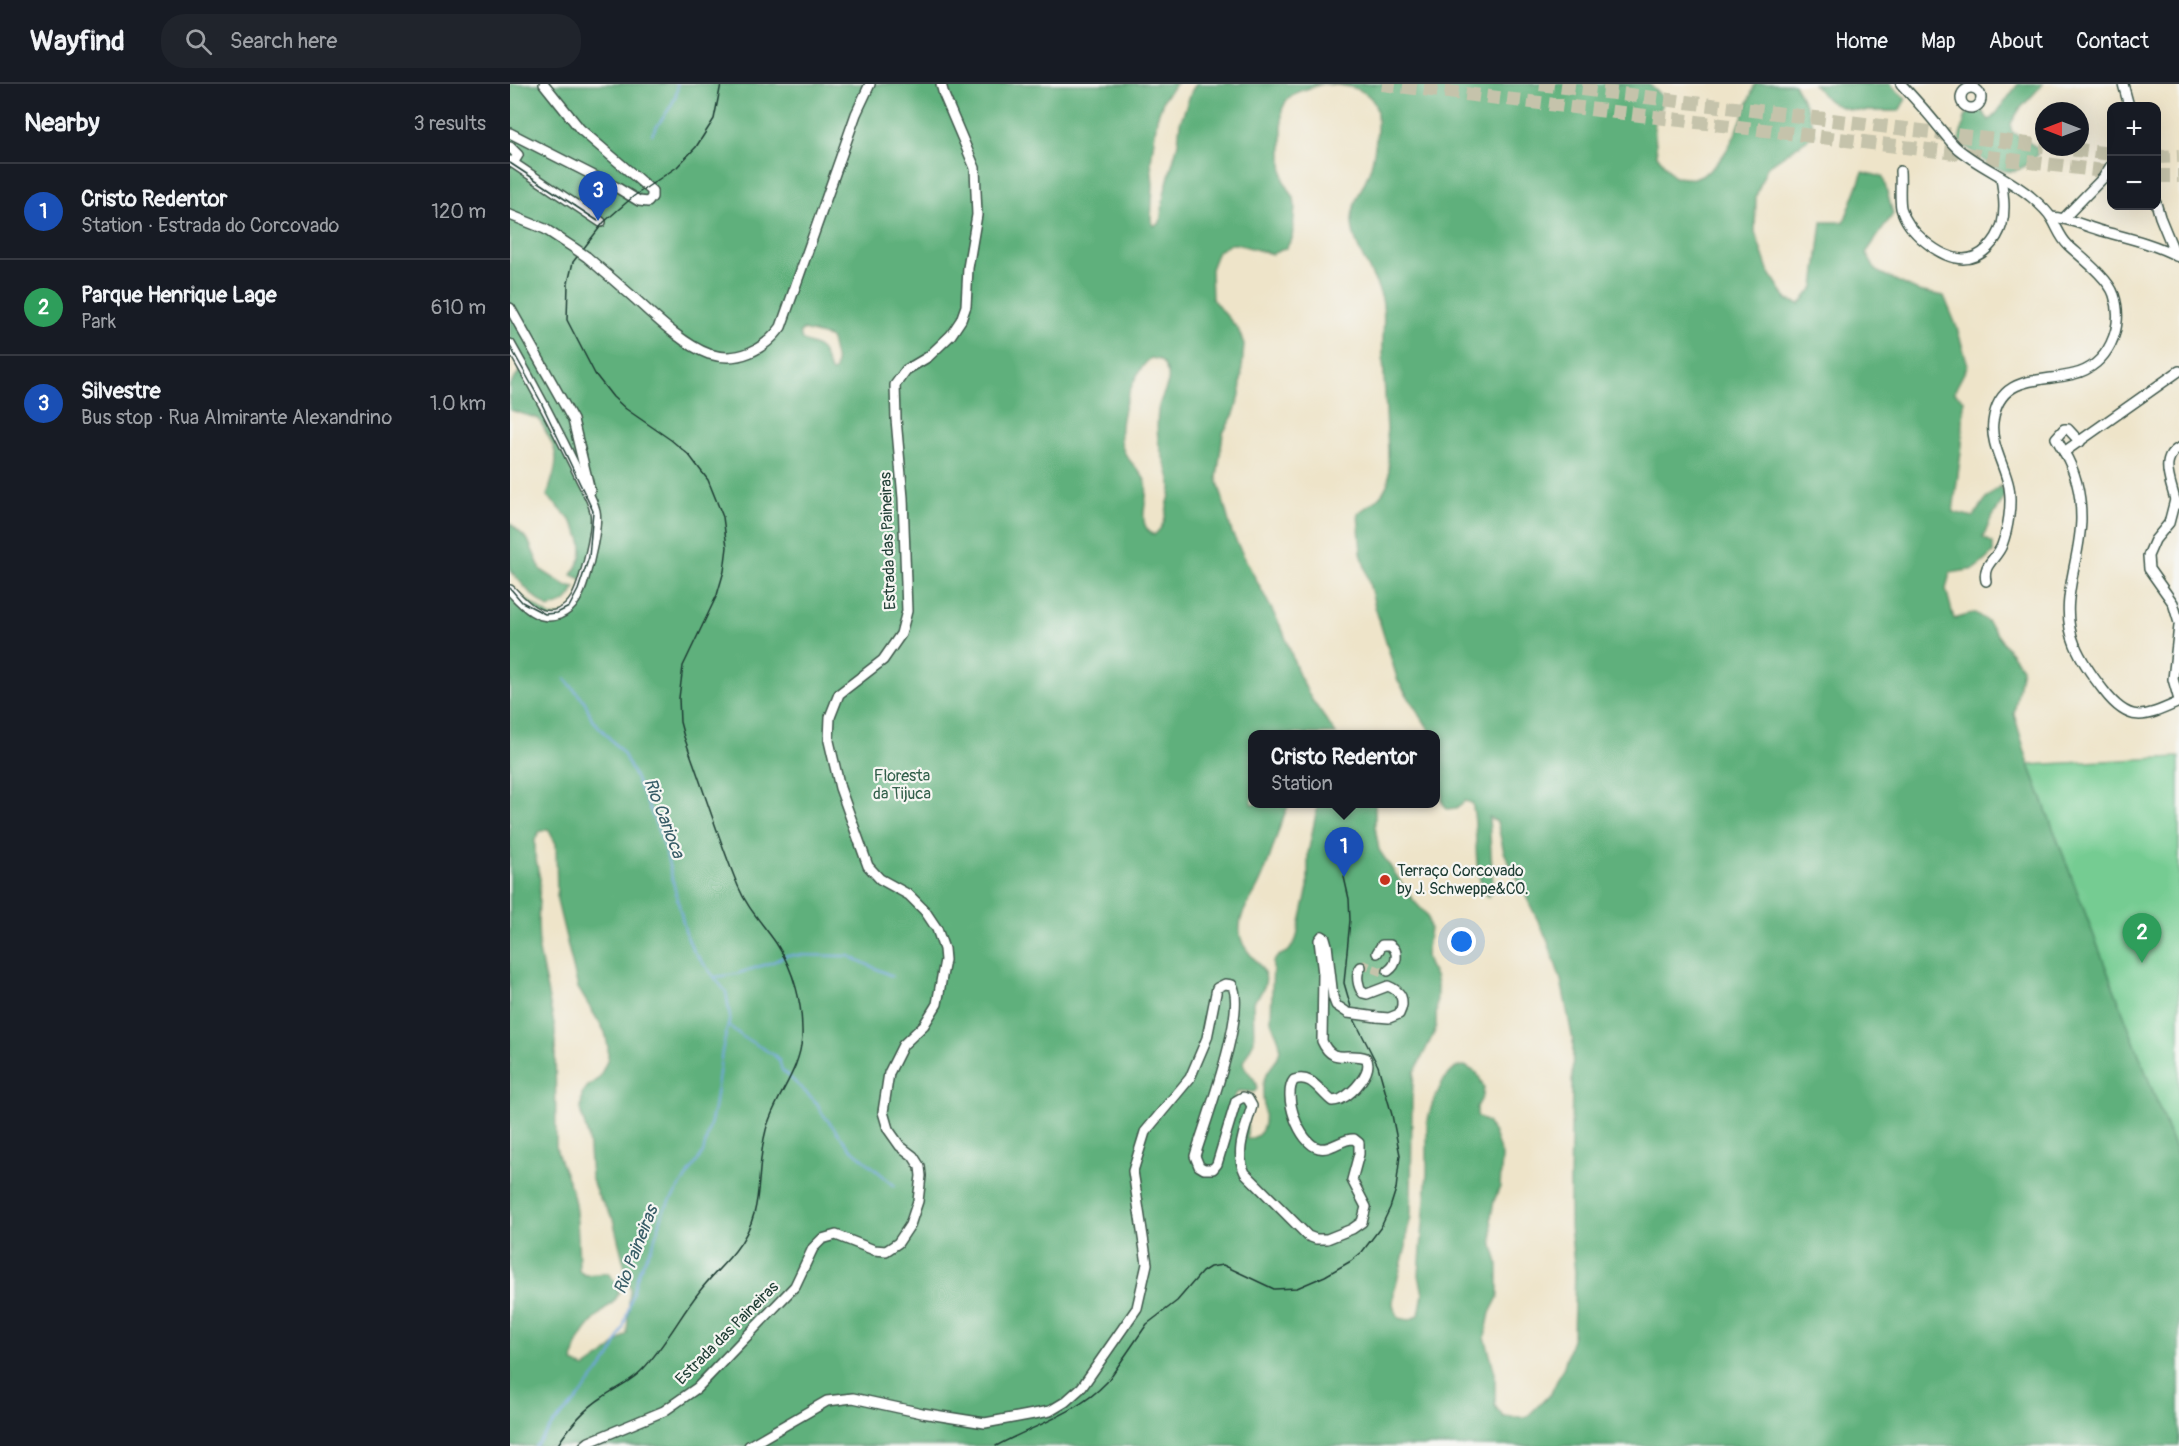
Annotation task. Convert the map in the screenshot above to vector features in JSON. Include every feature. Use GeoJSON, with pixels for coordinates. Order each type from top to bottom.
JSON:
{"type":"FeatureCollection","features":[{"type":"Feature","properties":{"kind":"street"},"geometry":{"type":"LineString","coordinates":[[510,133],[639,201],[648,202],[652,197],[652,191],[580,129],[544,84]]}},
{"type":"Feature","properties":{"kind":"street"},"geometry":{"type":"LineString","coordinates":[[510,215],[544,229],[574,248],[662,323],[709,354],[732,356],[755,352],[771,341],[781,327],[855,114],[870,84]]}},
{"type":"Feature","properties":{"kind":"street","name":"Estrada das Paineiras"},"geometry":{"type":"LineString","coordinates":[[584,1446],[664,1411],[697,1388],[795,1286],[813,1248],[822,1239],[836,1235],[874,1250],[886,1251],[898,1243],[910,1225],[918,1201],[920,1167],[888,1129],[884,1112],[889,1073],[903,1045],[924,1025],[937,1004],[945,960],[944,949],[937,929],[925,911],[909,895],[880,879],[868,866],[840,788],[829,741],[830,717],[839,694],[883,660],[901,634],[907,611],[904,507],[895,385],[906,370],[928,357],[951,335],[961,320],[966,306],[968,268],[977,215],[975,168],[941,84]]}},
{"type":"Feature","properties":{"kind":"street"},"geometry":{"type":"LineString","coordinates":[[1901,84],[1957,147],[2029,195],[2051,217],[2061,238],[2114,293],[2117,329],[2111,344],[2089,369],[2074,374],[2025,381],[2006,390],[1997,405],[1992,423],[1996,448],[2009,488],[2008,522],[2001,548],[1984,573],[1986,581]]}},
{"type":"Feature","properties":{"kind":"street"},"geometry":{"type":"LineString","coordinates":[[2123,84],[2128,102]]}},
{"type":"Feature","properties":{"kind":"street"},"geometry":{"type":"LineString","coordinates":[[510,147],[518,154],[511,162],[601,222]]}},
{"type":"Feature","properties":{"kind":"street"},"geometry":{"type":"LineString","coordinates":[[1900,171],[1901,208],[1909,225],[1923,240],[1947,255],[1963,259],[1979,256],[1993,243],[2002,224],[2004,204],[2001,177]]}},
{"type":"Feature","properties":{"kind":"street"},"geometry":{"type":"LineString","coordinates":[[2064,218],[2107,172]]}},
{"type":"Feature","properties":{"kind":"street"},"geometry":{"type":"LineString","coordinates":[[2158,210],[2178,257]]}},
{"type":"Feature","properties":{"kind":"street"},"geometry":{"type":"LineString","coordinates":[[2051,217],[2064,218],[2154,245],[2178,257]]}},
{"type":"Feature","properties":{"kind":"street"},"geometry":{"type":"LineString","coordinates":[[510,308],[573,420],[595,511],[591,556],[580,590],[570,608],[558,615],[545,616],[521,603],[510,590]]}},
{"type":"Feature","properties":{"kind":"street"},"geometry":{"type":"LineString","coordinates":[[510,344],[540,398],[595,511]]}},
{"type":"Feature","properties":{"kind":"street"},"geometry":{"type":"LineString","coordinates":[[2064,452],[2179,371]]}},
{"type":"Feature","properties":{"kind":"street"},"geometry":{"type":"LineString","coordinates":[[2080,442],[2068,429],[2064,429],[2056,438],[2071,464],[2078,488],[2081,520],[2068,600],[2068,616],[2074,644],[2093,677],[2114,704],[2127,714],[2139,717],[2152,714],[2179,701],[2173,679],[2179,624],[2173,603],[2149,569],[2148,556],[2155,540],[2169,523],[2177,503],[2168,458],[2179,448]]}},
{"type":"Feature","properties":{"kind":"street"},"geometry":{"type":"LineString","coordinates":[[2169,523],[2179,520]]}},
{"type":"Feature","properties":{"kind":"street"},"geometry":{"type":"LineString","coordinates":[[749,1446],[827,1401],[853,1398],[922,1413],[985,1423],[1050,1411],[1082,1387],[1137,1308],[1148,1264],[1133,1171],[1145,1132],[1190,1078],[1207,1038],[1217,988],[1225,984],[1232,985],[1236,991],[1234,1013],[1221,1078],[1195,1156],[1196,1162],[1204,1169],[1213,1169],[1217,1164],[1236,1101],[1243,1097],[1248,1099],[1252,1106],[1239,1152],[1240,1163],[1245,1173],[1308,1236],[1327,1239],[1352,1229],[1362,1222],[1366,1207],[1352,1180],[1359,1154],[1359,1143],[1354,1139],[1348,1139],[1326,1149],[1316,1148],[1301,1134],[1289,1096],[1290,1084],[1294,1080],[1303,1078],[1314,1083],[1332,1101],[1341,1099],[1366,1075],[1369,1068],[1366,1058],[1334,1056],[1326,1051],[1322,1041],[1323,974],[1319,940],[1322,936],[1327,945],[1336,1005],[1348,1013],[1389,1018],[1399,1014],[1403,1005],[1402,996],[1396,989],[1388,986],[1367,994],[1363,993],[1358,971],[1361,967]]}},
{"type":"Feature","properties":{"kind":"street"},"geometry":{"type":"LineString","coordinates":[[1377,953],[1382,945],[1390,945],[1395,949],[1397,956],[1388,971]]}},
{"type":"Feature","properties":{"kind":"green space","name":"Floresta da Tijuca"},"geometry":{"type":"Polygon","coordinates":[[[510,84],[1176,84],[1164,98],[1157,118],[1151,161],[1153,185],[1151,220],[1153,226],[1160,223],[1164,194],[1178,143],[1180,123],[1196,84],[1322,84],[1649,84],[1664,98],[1654,124],[1657,155],[1674,177],[1693,178],[1716,165],[1725,153],[1733,140],[1755,84],[1794,84],[1807,108],[1815,134],[1767,167],[1756,196],[1755,232],[1768,270],[1787,300],[1800,304],[1814,287],[1822,222],[1844,222],[1863,172],[1883,177],[1893,214],[1866,253],[1876,271],[1918,291],[1944,296],[1956,325],[1968,365],[1954,392],[1964,400],[1962,445],[1953,512],[1973,517],[1986,499],[2000,486],[2006,495],[1990,521],[1983,538],[1993,543],[1993,553],[1975,569],[1950,573],[1946,589],[1954,619],[1975,613],[1987,621],[2022,668],[2014,714],[2029,765],[2179,1160],[2179,1446],[510,1446],[510,588],[551,617],[566,614],[577,607],[585,598],[590,583],[572,575],[581,557],[580,539],[572,523],[547,496],[556,464],[551,441],[539,419],[510,410],[510,385],[521,369],[510,348],[510,84]],[[803,330],[800,332],[802,340],[820,349],[832,372],[835,371],[836,362],[829,337],[803,330]],[[1151,358],[1137,375],[1131,387],[1123,414],[1121,439],[1125,454],[1146,483],[1145,525],[1154,535],[1164,522],[1171,482],[1159,445],[1157,429],[1159,404],[1167,386],[1168,374],[1160,360],[1151,358]],[[548,829],[539,832],[535,840],[535,855],[540,879],[539,951],[555,1029],[556,1146],[575,1204],[579,1271],[585,1275],[608,1273],[618,1288],[617,1298],[580,1338],[573,1363],[585,1368],[604,1355],[627,1334],[630,1288],[613,1219],[597,1194],[591,1177],[588,1136],[581,1113],[582,1094],[599,1078],[608,1059],[608,1047],[605,1032],[578,988],[557,901],[556,844],[548,829]]]}},
{"type":"Feature","properties":{"kind":"green space"},"geometry":{"type":"Polygon","coordinates":[[[1813,84],[1890,84],[1906,99],[1899,111],[1853,110],[1829,101],[1813,84]]]}},
{"type":"Feature","properties":{"kind":"green space"},"geometry":{"type":"Polygon","coordinates":[[[2018,84],[2043,84],[2019,110],[2010,125],[2012,132],[2035,146],[2035,156],[2037,156],[2020,169],[2010,171],[1994,167],[1959,140],[1966,115],[1973,110],[1981,110],[1989,120],[1993,118],[2018,84]]]}},
{"type":"Feature","properties":{"kind":"green space"},"geometry":{"type":"Polygon","coordinates":[[[510,523],[528,540],[541,570],[566,586],[575,588],[565,602],[548,608],[531,594],[510,570],[510,523]]]}},
{"type":"Feature","properties":{"kind":"green space"},"geometry":{"type":"Polygon","coordinates":[[[2179,757],[2179,1160],[2029,765],[2179,757]]]}},
{"type":"Feature","properties":{"kind":"waterway"},"geometry":{"type":"LineString","coordinates":[[652,134],[672,104],[677,84]]}},
{"type":"Feature","properties":{"kind":"waterway","name":"Rio Paineiras"},"geometry":{"type":"LineString","coordinates":[[535,1446],[576,1401],[611,1356],[623,1328],[639,1271],[653,1244],[664,1210],[703,1153],[714,1109],[722,1051],[730,1017],[726,992],[693,950],[686,934],[664,845],[633,773],[623,753],[592,719],[585,702],[565,679]]}},
{"type":"Feature","properties":{"kind":"waterway"},"geometry":{"type":"LineString","coordinates":[[715,977],[736,974],[787,955],[849,956],[892,976]]}},
{"type":"Feature","properties":{"kind":"waterway"},"geometry":{"type":"LineString","coordinates":[[728,1025],[743,1037],[774,1055],[779,1060],[782,1070],[817,1103],[822,1113],[849,1147],[895,1186]]}},
{"type":"Feature","properties":{"kind":"tunnel"},"geometry":{"type":"LineString","coordinates":[[1382,84],[2107,171]]}},
{"type":"Feature","properties":{"kind":"tunnel"},"geometry":{"type":"LineString","coordinates":[[1540,84],[2035,145]]}},
{"type":"Feature","properties":{"kind":"tunnel"},"geometry":{"type":"LineString","coordinates":[[2089,151],[2107,153]]}},
{"type":"Feature","properties":{"kind":"tunnel"},"geometry":{"type":"LineString","coordinates":[[2161,157],[2179,156]]}},
{"type":"Feature","properties":{"kind":"tunnel"},"geometry":{"type":"LineString","coordinates":[[2161,176],[2179,176]]}},
{"type":"Feature","properties":{"kind":"tunnel"},"geometry":{"type":"LineString","coordinates":[[1361,967],[1364,965],[1382,972],[1388,971]]}},
{"type":"Feature","properties":{"kind":"tram line"},"geometry":{"type":"LineString","coordinates":[[557,1446],[589,1407],[643,1369],[699,1292],[731,1256],[745,1236],[756,1207],[766,1130],[797,1062],[802,1037],[799,1000],[788,965],[738,886],[680,722],[679,698],[683,666],[717,595],[724,571],[727,547],[723,517],[708,480],[689,455],[613,397],[595,374],[567,320],[568,283],[573,262],[604,222],[634,196],[677,167],[696,147],[714,119],[721,84]]}},
{"type":"Feature","properties":{"kind":"tram line"},"geometry":{"type":"LineString","coordinates":[[510,163],[598,221]]}},
{"type":"Feature","properties":{"kind":"tram line"},"geometry":{"type":"LineString","coordinates":[[510,346],[540,400],[593,511],[589,557],[578,590],[569,607],[557,613],[545,614],[522,602],[510,588]]}},
{"type":"Feature","properties":{"kind":"tram line"},"geometry":{"type":"LineString","coordinates":[[996,1446],[1069,1411],[1095,1393],[1107,1382],[1147,1324],[1177,1301],[1202,1272],[1210,1267],[1223,1265],[1274,1289],[1297,1288],[1351,1261],[1362,1252],[1381,1227],[1396,1189],[1400,1155],[1392,1115],[1378,1066],[1355,1021],[1344,983],[1350,920],[1349,899],[1344,877]]}},
{"type":"Feature","properties":{"kind":"place","name":"Silvestre"},"geometry":{"type":"Point","coordinates":[598,221]}},
{"type":"Feature","properties":{"kind":"place","name":"Cristo Redentor"},"geometry":{"type":"Point","coordinates":[1344,877]}},
{"type":"Feature","properties":{"kind":"place","name":"Terraço Corcovado by J. Schweppe&CO."},"geometry":{"type":"Point","coordinates":[1385,880]}},
{"type":"Feature","properties":{"kind":"place","name":"Parque Henrique Lage"},"geometry":{"type":"Point","coordinates":[2142,963]}},
{"type":"Feature","properties":{"kind":"water label","name":"Rio Carioca"},"geometry":{"type":"Point","coordinates":[664,818]}}]}
